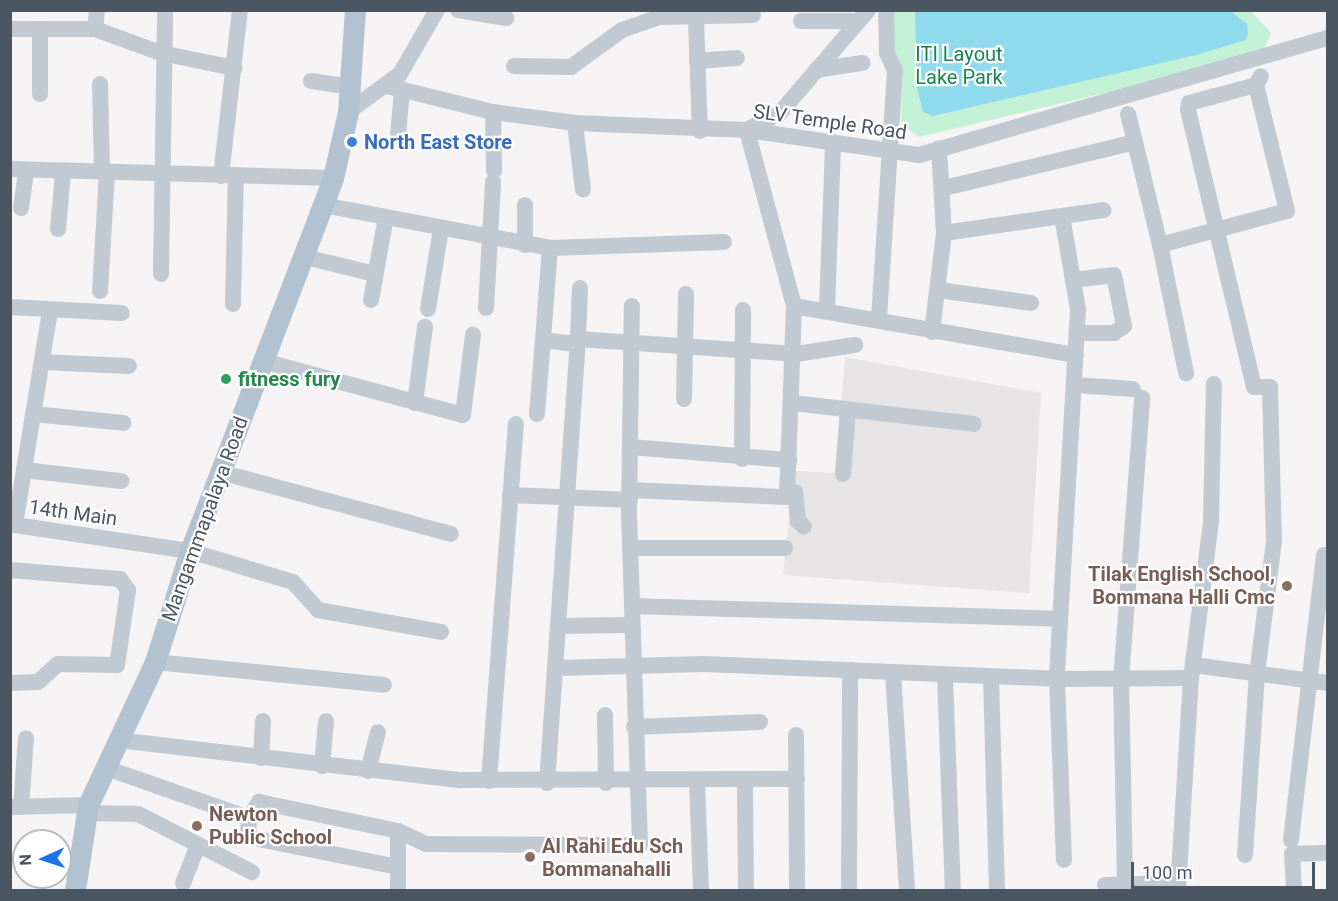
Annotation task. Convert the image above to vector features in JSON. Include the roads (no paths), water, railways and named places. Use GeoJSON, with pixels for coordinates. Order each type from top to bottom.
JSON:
{"type":"FeatureCollection","features":[{"type":"Feature","properties":{"kind":"main road","name":"Mangammapalaya Road"},"geometry":{"type":"LineString","coordinates":[[75,891],[87,809],[155,662],[190,551],[305,257],[333,178],[348,112],[355,10]]}},
{"type":"Feature","properties":{"kind":"street"},"geometry":{"type":"LineString","coordinates":[[94,28],[97,10]]}},
{"type":"Feature","properties":{"kind":"street"},"geometry":{"type":"LineString","coordinates":[[162,274],[166,176],[161,53],[165,10]]}},
{"type":"Feature","properties":{"kind":"street"},"geometry":{"type":"LineString","coordinates":[[233,304],[229,176],[234,68],[240,10]]}},
{"type":"Feature","properties":{"kind":"street"},"geometry":{"type":"LineString","coordinates":[[398,136],[394,87],[437,10]]}},
{"type":"Feature","properties":{"kind":"street"},"geometry":{"type":"LineString","coordinates":[[458,10],[506,18]]}},
{"type":"Feature","properties":{"kind":"street"},"geometry":{"type":"LineString","coordinates":[[879,318],[895,71],[887,53],[886,10]]}},
{"type":"Feature","properties":{"kind":"street"},"geometry":{"type":"LineString","coordinates":[[514,66],[572,67],[622,30],[659,17],[696,19],[753,15]]}},
{"type":"Feature","properties":{"kind":"street"},"geometry":{"type":"LineString","coordinates":[[801,21],[863,16]]}},
{"type":"Feature","properties":{"kind":"street"},"geometry":{"type":"LineString","coordinates":[[510,495],[565,499],[630,495],[787,498],[796,354],[794,306],[747,130],[779,114],[863,16]]}},
{"type":"Feature","properties":{"kind":"street"},"geometry":{"type":"LineString","coordinates":[[696,19],[700,131]]}},
{"type":"Feature","properties":{"kind":"street"},"geometry":{"type":"LineString","coordinates":[[10,29],[94,28],[161,53],[234,68]]}},
{"type":"Feature","properties":{"kind":"street"},"geometry":{"type":"LineString","coordinates":[[40,29],[40,94]]}},
{"type":"Feature","properties":{"kind":"street","name":"SLV Temple Road"},"geometry":{"type":"LineString","coordinates":[[394,87],[493,112],[575,123],[700,131],[747,130],[919,155],[1269,59],[1328,38]]}},
{"type":"Feature","properties":{"kind":"street"},"geometry":{"type":"LineString","coordinates":[[697,61],[737,58]]}},
{"type":"Feature","properties":{"kind":"street"},"geometry":{"type":"LineString","coordinates":[[1160,245],[1218,232],[1287,211],[1256,85],[1269,59]]}},
{"type":"Feature","properties":{"kind":"street"},"geometry":{"type":"LineString","coordinates":[[816,70],[862,63]]}},
{"type":"Feature","properties":{"kind":"street"},"geometry":{"type":"LineString","coordinates":[[310,81],[351,87]]}},
{"type":"Feature","properties":{"kind":"street"},"geometry":{"type":"LineString","coordinates":[[100,84],[105,173],[100,291]]}},
{"type":"Feature","properties":{"kind":"street"},"geometry":{"type":"LineString","coordinates":[[1245,855],[1257,674],[1274,542],[1270,387],[1254,387],[1189,103],[1256,85]]}},
{"type":"Feature","properties":{"kind":"street"},"geometry":{"type":"LineString","coordinates":[[348,112],[394,87]]}},
{"type":"Feature","properties":{"kind":"street"},"geometry":{"type":"LineString","coordinates":[[486,309],[494,177],[493,112]]}},
{"type":"Feature","properties":{"kind":"street"},"geometry":{"type":"LineString","coordinates":[[1128,114],[1160,245],[1186,373]]}},
{"type":"Feature","properties":{"kind":"street"},"geometry":{"type":"LineString","coordinates":[[575,123],[583,190]]}},
{"type":"Feature","properties":{"kind":"street"},"geometry":{"type":"LineString","coordinates":[[827,309],[833,142]]}},
{"type":"Feature","properties":{"kind":"street"},"geometry":{"type":"LineString","coordinates":[[944,188],[1134,142]]}},
{"type":"Feature","properties":{"kind":"street"},"geometry":{"type":"LineString","coordinates":[[932,332],[939,290],[944,233],[944,188],[939,148]]}},
{"type":"Feature","properties":{"kind":"street"},"geometry":{"type":"LineString","coordinates":[[21,208],[18,171],[333,178]]}},
{"type":"Feature","properties":{"kind":"street"},"geometry":{"type":"LineString","coordinates":[[58,229],[63,173]]}},
{"type":"Feature","properties":{"kind":"street"},"geometry":{"type":"LineString","coordinates":[[322,205],[490,240],[550,248],[724,242]]}},
{"type":"Feature","properties":{"kind":"street"},"geometry":{"type":"LineString","coordinates":[[525,205],[525,245]]}},
{"type":"Feature","properties":{"kind":"street"},"geometry":{"type":"LineString","coordinates":[[944,233],[1104,210]]}},
{"type":"Feature","properties":{"kind":"street"},"geometry":{"type":"LineString","coordinates":[[1062,216],[1073,279],[1077,333],[1057,680],[1064,860]]}},
{"type":"Feature","properties":{"kind":"street"},"geometry":{"type":"LineString","coordinates":[[371,300],[386,217]]}},
{"type":"Feature","properties":{"kind":"street"},"geometry":{"type":"LineString","coordinates":[[428,309],[441,229]]}},
{"type":"Feature","properties":{"kind":"street"},"geometry":{"type":"LineString","coordinates":[[537,414],[550,248]]}},
{"type":"Feature","properties":{"kind":"street"},"geometry":{"type":"LineString","coordinates":[[305,257],[375,274]]}},
{"type":"Feature","properties":{"kind":"street"},"geometry":{"type":"LineString","coordinates":[[1073,279],[1114,275],[1125,326],[1114,333],[1077,333]]}},
{"type":"Feature","properties":{"kind":"street"},"geometry":{"type":"LineString","coordinates":[[547,783],[557,668],[565,499],[580,288]]}},
{"type":"Feature","properties":{"kind":"street"},"geometry":{"type":"LineString","coordinates":[[939,290],[1032,303]]}},
{"type":"Feature","properties":{"kind":"street"},"geometry":{"type":"LineString","coordinates":[[684,399],[686,294]]}},
{"type":"Feature","properties":{"kind":"street"},"geometry":{"type":"LineString","coordinates":[[398,867],[248,837],[249,818],[259,802],[398,831],[426,844],[640,845],[634,727],[630,548],[632,306]]}},
{"type":"Feature","properties":{"kind":"street"},"geometry":{"type":"LineString","coordinates":[[794,306],[879,318],[932,332],[1076,355]]}},
{"type":"Feature","properties":{"kind":"street"},"geometry":{"type":"LineString","coordinates":[[10,307],[50,311],[122,313]]}},
{"type":"Feature","properties":{"kind":"street"},"geometry":{"type":"LineString","coordinates":[[742,459],[743,310]]}},
{"type":"Feature","properties":{"kind":"street","name":"14th Main"},"geometry":{"type":"LineString","coordinates":[[50,311],[15,525],[190,551],[293,582],[311,607],[323,611],[441,632]]}},
{"type":"Feature","properties":{"kind":"street"},"geometry":{"type":"LineString","coordinates":[[415,403],[425,327]]}},
{"type":"Feature","properties":{"kind":"street"},"geometry":{"type":"LineString","coordinates":[[263,361],[415,403],[467,414],[473,335]]}},
{"type":"Feature","properties":{"kind":"street"},"geometry":{"type":"LineString","coordinates":[[543,340],[631,342],[686,348],[796,354],[855,345]]}},
{"type":"Feature","properties":{"kind":"street"},"geometry":{"type":"LineString","coordinates":[[42,362],[129,366]]}},
{"type":"Feature","properties":{"kind":"street"},"geometry":{"type":"LineString","coordinates":[[1105,885],[1125,882],[1178,887],[1192,672],[1211,522],[1214,384]]}},
{"type":"Feature","properties":{"kind":"street"},"geometry":{"type":"LineString","coordinates":[[1075,385],[1138,393],[1121,680],[1125,882]]}},
{"type":"Feature","properties":{"kind":"street"},"geometry":{"type":"LineString","coordinates":[[793,403],[974,424]]}},
{"type":"Feature","properties":{"kind":"street"},"geometry":{"type":"LineString","coordinates":[[843,474],[848,410]]}},
{"type":"Feature","properties":{"kind":"street"},"geometry":{"type":"LineString","coordinates":[[33,414],[124,423]]}},
{"type":"Feature","properties":{"kind":"street"},"geometry":{"type":"LineString","coordinates":[[489,781],[516,424]]}},
{"type":"Feature","properties":{"kind":"street"},"geometry":{"type":"LineString","coordinates":[[630,447],[742,459],[789,460]]}},
{"type":"Feature","properties":{"kind":"street"},"geometry":{"type":"LineString","coordinates":[[24,470],[121,481]]}},
{"type":"Feature","properties":{"kind":"street"},"geometry":{"type":"LineString","coordinates":[[220,472],[451,534]]}},
{"type":"Feature","properties":{"kind":"street"},"geometry":{"type":"LineString","coordinates":[[788,490],[795,492],[798,521],[804,527]]}},
{"type":"Feature","properties":{"kind":"street"},"geometry":{"type":"LineString","coordinates":[[630,548],[785,548]]}},
{"type":"Feature","properties":{"kind":"street"},"geometry":{"type":"LineString","coordinates":[[1291,840],[1306,680],[1324,555]]}},
{"type":"Feature","properties":{"kind":"street"},"geometry":{"type":"LineString","coordinates":[[10,570],[120,579],[128,590],[117,665],[58,664],[38,682],[10,683]]}},
{"type":"Feature","properties":{"kind":"street"},"geometry":{"type":"LineString","coordinates":[[632,606],[1059,619]]}},
{"type":"Feature","properties":{"kind":"street"},"geometry":{"type":"LineString","coordinates":[[559,626],[632,625]]}},
{"type":"Feature","properties":{"kind":"street"},"geometry":{"type":"LineString","coordinates":[[155,662],[384,685]]}},
{"type":"Feature","properties":{"kind":"street"},"geometry":{"type":"LineString","coordinates":[[557,668],[633,666],[850,670],[1057,680],[1121,680],[1192,672],[1257,674],[1328,683]]}},
{"type":"Feature","properties":{"kind":"street"},"geometry":{"type":"LineString","coordinates":[[849,891],[850,670]]}},
{"type":"Feature","properties":{"kind":"street"},"geometry":{"type":"LineString","coordinates":[[893,673],[907,891]]}},
{"type":"Feature","properties":{"kind":"street"},"geometry":{"type":"LineString","coordinates":[[945,676],[953,891]]}},
{"type":"Feature","properties":{"kind":"street"},"geometry":{"type":"LineString","coordinates":[[992,677],[996,891]]}},
{"type":"Feature","properties":{"kind":"street"},"geometry":{"type":"LineString","coordinates":[[605,715],[606,783]]}},
{"type":"Feature","properties":{"kind":"street"},"geometry":{"type":"LineString","coordinates":[[261,758],[263,721]]}},
{"type":"Feature","properties":{"kind":"street"},"geometry":{"type":"LineString","coordinates":[[322,766],[326,721]]}},
{"type":"Feature","properties":{"kind":"street"},"geometry":{"type":"LineString","coordinates":[[634,727],[760,722]]}},
{"type":"Feature","properties":{"kind":"street"},"geometry":{"type":"LineString","coordinates":[[368,771],[378,732]]}},
{"type":"Feature","properties":{"kind":"street"},"geometry":{"type":"LineString","coordinates":[[796,735],[797,891]]}},
{"type":"Feature","properties":{"kind":"street"},"geometry":{"type":"LineString","coordinates":[[26,738],[16,807],[129,811],[252,872]]}},
{"type":"Feature","properties":{"kind":"street"},"geometry":{"type":"LineString","coordinates":[[118,740],[322,766],[489,781],[606,783],[797,779]]}},
{"type":"Feature","properties":{"kind":"street"},"geometry":{"type":"LineString","coordinates":[[106,768],[249,818]]}},
{"type":"Feature","properties":{"kind":"street"},"geometry":{"type":"LineString","coordinates":[[745,780],[746,891]]}},
{"type":"Feature","properties":{"kind":"street"},"geometry":{"type":"LineString","coordinates":[[697,781],[701,891]]}},
{"type":"Feature","properties":{"kind":"street"},"geometry":{"type":"LineString","coordinates":[[398,831],[398,891]]}},
{"type":"Feature","properties":{"kind":"street"},"geometry":{"type":"LineString","coordinates":[[183,883],[198,845]]}},
{"type":"Feature","properties":{"kind":"street"},"geometry":{"type":"LineString","coordinates":[[1294,891],[1292,854],[1328,853]]}},
{"type":"Feature","properties":{"kind":"water","name":"ITI Layout Lake Park"},"geometry":{"type":"Polygon","coordinates":[[[915,11],[1231,11],[1247,24],[1248,34],[1246,40],[1196,55],[933,116],[923,112],[917,87],[915,11]]]}},
{"type":"Feature","properties":{"kind":"place","name":"North East Store"},"geometry":{"type":"Point","coordinates":[352,142]}},
{"type":"Feature","properties":{"kind":"place","name":"fitness fury"},"geometry":{"type":"Point","coordinates":[226,379]}},
{"type":"Feature","properties":{"kind":"place","name":"Tilak English School, Bommana Halli Cmc"},"geometry":{"type":"Point","coordinates":[1287,586]}},
{"type":"Feature","properties":{"kind":"place","name":"Newton Public School"},"geometry":{"type":"Point","coordinates":[197,826]}},
{"type":"Feature","properties":{"kind":"place","name":"Al Rahi Edu Sch Bommanahalli"},"geometry":{"type":"Point","coordinates":[530,857]}}]}
